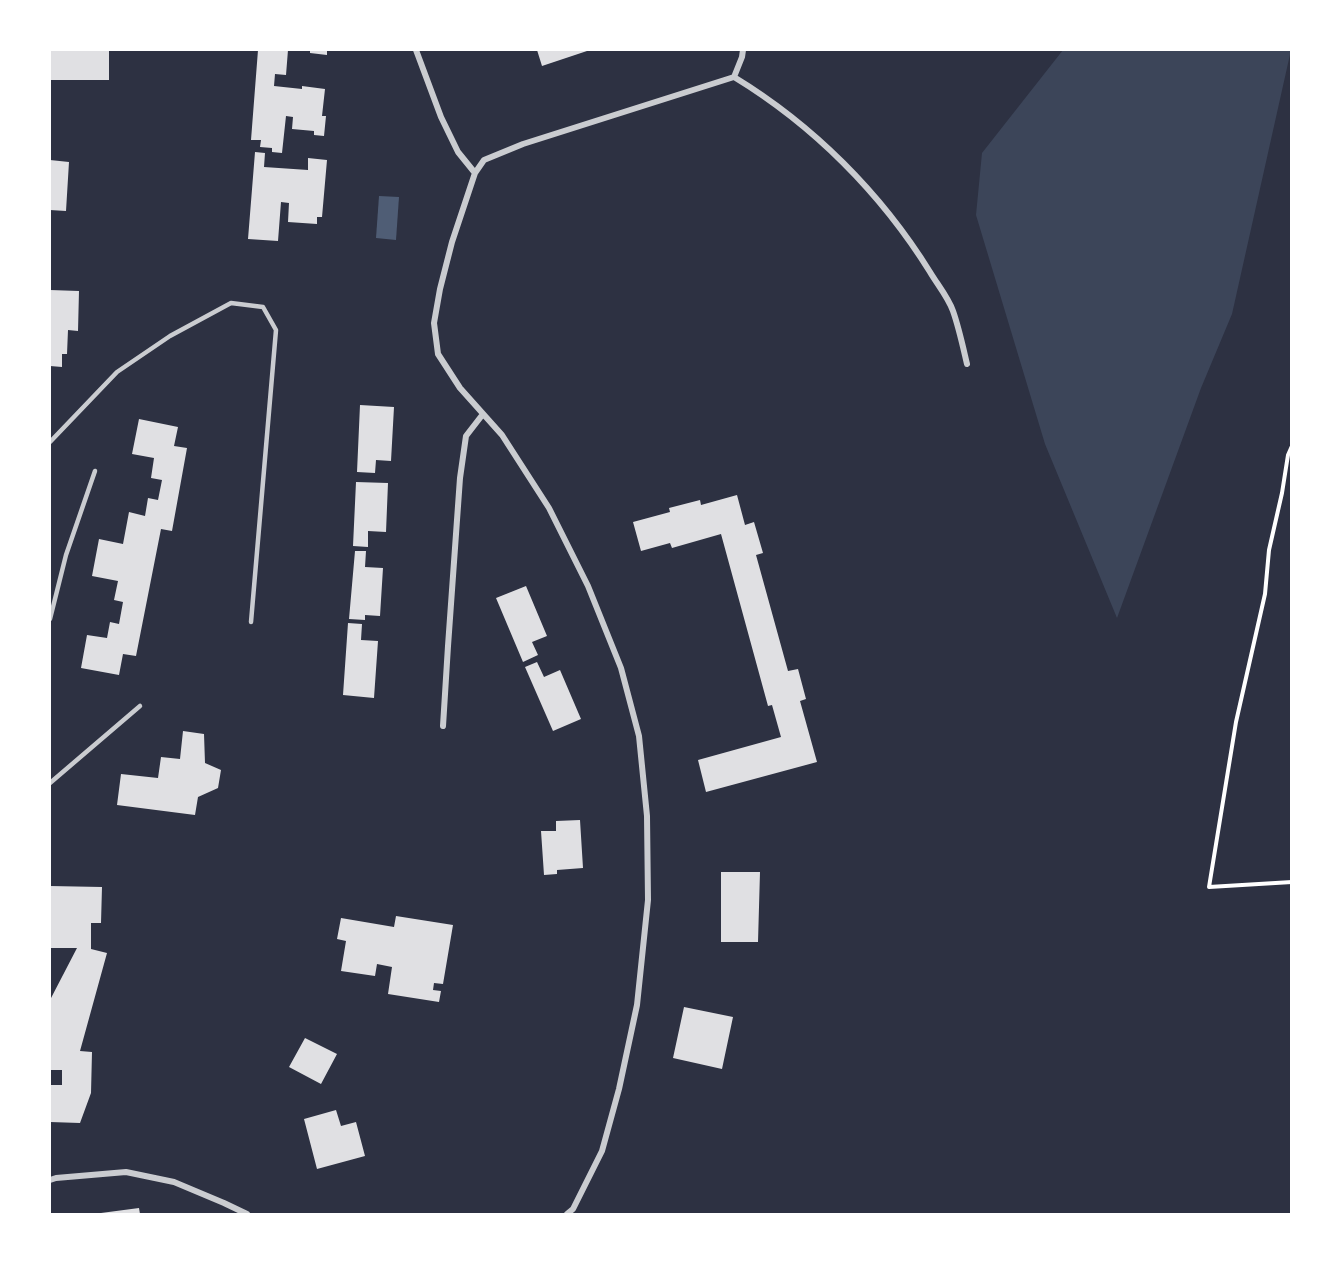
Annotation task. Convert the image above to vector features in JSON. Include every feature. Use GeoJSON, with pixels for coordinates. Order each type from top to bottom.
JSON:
{"type":"FeatureCollection","features":[{"type":"Feature","properties":{"kind":"street"},"geometry":{"type":"LineString","coordinates":[[416,50],[441,117],[458,152],[475,173]]}},
{"type":"Feature","properties":{"kind":"street"},"geometry":{"type":"LineString","coordinates":[[567,1215],[573,1209],[602,1151],[619,1089],[637,1005],[648,900],[647,816],[639,736],[621,668],[588,585],[549,508],[502,435],[460,388],[438,354],[434,322],[452,242],[475,173],[484,160],[523,144],[734,76],[743,50]]}},
{"type":"Feature","properties":{"kind":"street"},"geometry":{"type":"LineString","coordinates":[[734,76],[763,94],[805,126],[890,214],[953,309],[967,364]]}},
{"type":"Feature","properties":{"kind":"street"},"geometry":{"type":"LineString","coordinates":[[443,726],[460,478],[466,436],[483,414]]}},
{"type":"Feature","properties":{"kind":"street"},"geometry":{"type":"LineString","coordinates":[[50,1180],[126,1172],[174,1182],[247,1215]]}},
{"type":"Feature","properties":{"kind":"lane"},"geometry":{"type":"LineString","coordinates":[[50,442],[117,372],[170,336],[231,303],[263,307],[276,330],[251,622]]}},
{"type":"Feature","properties":{"kind":"lane"},"geometry":{"type":"LineString","coordinates":[[50,619],[66,555],[95,471]]}},
{"type":"Feature","properties":{"kind":"lane"},"geometry":{"type":"LineString","coordinates":[[50,783],[140,706]]}},
{"type":"Feature","properties":{"kind":"path"},"geometry":{"type":"LineString","coordinates":[[1292,446],[1288,455],[1269,550],[1265,594],[1236,722],[1209,887],[1292,882]]}},
{"type":"Feature","properties":{"kind":"shaded area"},"geometry":{"type":"Polygon","coordinates":[[[1063,50],[1291,50],[1232,314],[1201,388],[1117,618],[1045,444],[976,215],[982,153],[1063,50]]]}},
{"type":"Feature","properties":{"kind":"shaded area"},"geometry":{"type":"Polygon","coordinates":[[[379,196],[399,197],[396,240],[376,238],[379,196]]]}},
{"type":"Feature","properties":{"kind":"building"},"geometry":{"type":"Polygon","coordinates":[[[50,50],[109,50],[109,80],[50,80],[50,50]]]}},
{"type":"Feature","properties":{"kind":"building"},"geometry":{"type":"Polygon","coordinates":[[[258,50],[288,50],[286,75],[275,74],[274,86],[325,89],[322,116],[326,116],[324,136],[314,135],[314,131],[292,129],[293,117],[286,116],[282,153],[272,152],[272,148],[260,147],[261,140],[251,140],[258,50]]]}},
{"type":"Feature","properties":{"kind":"building"},"geometry":{"type":"Polygon","coordinates":[[[310,50],[327,50],[327,55],[310,53],[310,50]]]}},
{"type":"Feature","properties":{"kind":"building"},"geometry":{"type":"Polygon","coordinates":[[[537,50],[590,50],[542,66],[537,50]]]}},
{"type":"Feature","properties":{"kind":"building"},"geometry":{"type":"Polygon","coordinates":[[[255,152],[265,153],[264,167],[308,170],[308,158],[327,160],[322,217],[317,217],[317,224],[288,222],[289,203],[281,202],[278,241],[248,239],[255,152]]]}},
{"type":"Feature","properties":{"kind":"building"},"geometry":{"type":"Polygon","coordinates":[[[50,160],[69,162],[66,211],[50,210],[50,160]]]}},
{"type":"Feature","properties":{"kind":"building"},"geometry":{"type":"Polygon","coordinates":[[[50,290],[79,291],[78,331],[68,330],[67,354],[62,354],[62,367],[50,366],[50,290]]]}},
{"type":"Feature","properties":{"kind":"building"},"geometry":{"type":"Polygon","coordinates":[[[360,405],[394,407],[391,461],[376,460],[375,473],[357,472],[360,405]]]}},
{"type":"Feature","properties":{"kind":"building"},"geometry":{"type":"Polygon","coordinates":[[[139,419],[178,427],[174,446],[187,448],[172,531],[161,529],[136,656],[123,654],[119,675],[81,668],[87,635],[107,638],[110,622],[119,624],[123,602],[114,600],[118,581],[92,576],[99,539],[123,544],[129,512],[145,516],[148,498],[158,500],[162,480],[151,478],[154,458],[132,454],[139,419]]]}},
{"type":"Feature","properties":{"kind":"building"},"geometry":{"type":"Polygon","coordinates":[[[356,482],[388,483],[386,532],[368,531],[368,547],[353,546],[356,482]]]}},
{"type":"Feature","properties":{"kind":"building"},"geometry":{"type":"Polygon","coordinates":[[[737,495],[745,525],[754,522],[763,553],[756,555],[788,671],[798,669],[806,699],[800,701],[817,762],[706,792],[698,760],[781,737],[772,705],[768,706],[721,534],[672,548],[670,543],[641,551],[633,522],[670,512],[669,508],[700,500],[701,505],[737,495]]]}},
{"type":"Feature","properties":{"kind":"building"},"geometry":{"type":"Polygon","coordinates":[[[355,551],[366,551],[365,567],[383,568],[380,616],[365,615],[365,620],[349,619],[355,551]]]}},
{"type":"Feature","properties":{"kind":"building"},"geometry":{"type":"Polygon","coordinates":[[[526,586],[547,636],[532,642],[538,655],[523,662],[496,598],[526,586]]]}},
{"type":"Feature","properties":{"kind":"building"},"geometry":{"type":"Polygon","coordinates":[[[348,623],[362,624],[361,640],[378,641],[374,698],[343,695],[348,623]]]}},
{"type":"Feature","properties":{"kind":"building"},"geometry":{"type":"Polygon","coordinates":[[[537,662],[544,677],[560,670],[581,719],[553,731],[525,667],[537,662]]]}},
{"type":"Feature","properties":{"kind":"building"},"geometry":{"type":"Polygon","coordinates":[[[183,731],[204,734],[205,763],[221,770],[218,788],[198,797],[195,815],[117,805],[121,774],[158,778],[161,757],[180,759],[183,731]]]}},
{"type":"Feature","properties":{"kind":"building"},"geometry":{"type":"Polygon","coordinates":[[[580,820],[583,868],[557,870],[557,874],[544,875],[541,831],[556,831],[556,821],[580,820]]]}},
{"type":"Feature","properties":{"kind":"building"},"geometry":{"type":"Polygon","coordinates":[[[721,872],[760,872],[758,942],[721,942],[721,872]]]}},
{"type":"Feature","properties":{"kind":"building"},"geometry":{"type":"Polygon","coordinates":[[[50,886],[102,887],[101,923],[91,923],[91,949],[107,953],[80,1051],[92,1052],[91,1093],[80,1123],[50,1122],[50,1085],[62,1085],[62,1070],[50,1070],[50,1000],[77,948],[50,948],[50,886]]]}},
{"type":"Feature","properties":{"kind":"building"},"geometry":{"type":"Polygon","coordinates":[[[396,916],[453,925],[443,984],[434,983],[433,990],[441,991],[439,1002],[388,994],[392,967],[377,964],[375,976],[341,971],[346,941],[337,939],[341,918],[394,927],[396,916]]]}},
{"type":"Feature","properties":{"kind":"building"},"geometry":{"type":"Polygon","coordinates":[[[684,1007],[733,1017],[722,1069],[673,1058],[684,1007]]]}},
{"type":"Feature","properties":{"kind":"building"},"geometry":{"type":"Polygon","coordinates":[[[305,1038],[337,1054],[321,1084],[289,1067],[305,1038]]]}},
{"type":"Feature","properties":{"kind":"building"},"geometry":{"type":"Polygon","coordinates":[[[336,1110],[341,1126],[356,1122],[365,1156],[317,1169],[304,1119],[336,1110]]]}},
{"type":"Feature","properties":{"kind":"building"},"geometry":{"type":"Polygon","coordinates":[[[139,1208],[140,1214],[101,1214],[101,1213],[139,1208]]]}}]}
